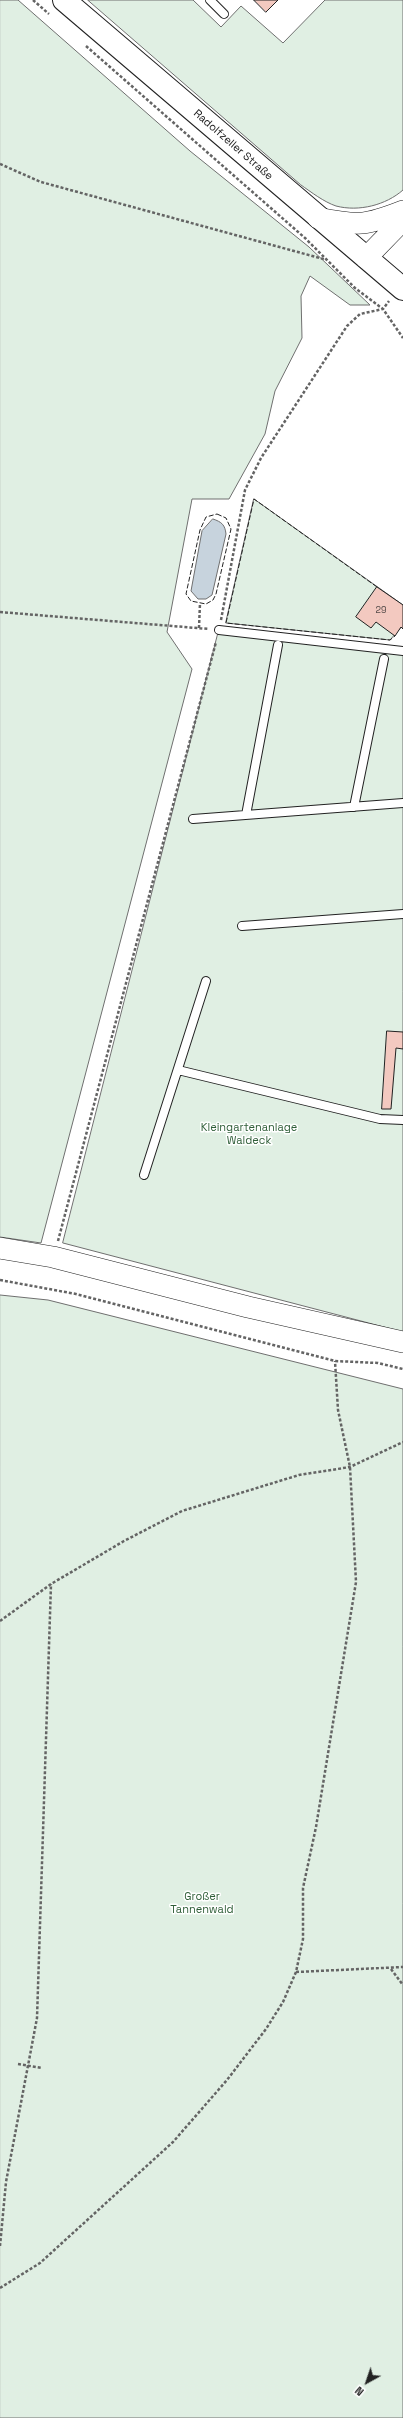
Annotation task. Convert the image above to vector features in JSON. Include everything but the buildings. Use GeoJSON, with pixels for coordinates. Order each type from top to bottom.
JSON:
{"type":"FeatureCollection","features":[{"type":"Feature","properties":{"kind":"main road","name":"Radolfzeller Straße"},"geometry":{"type":"LineString","coordinates":[[58,8],[318,218],[403,289]]}},
{"type":"Feature","properties":{"kind":"main road"},"geometry":{"type":"LineString","coordinates":[[318,218],[350,224],[371,223],[403,212]]}},
{"type":"Feature","properties":{"kind":"main road"},"geometry":{"type":"LineString","coordinates":[[366,258],[403,220]]}},
{"type":"Feature","properties":{"kind":"main road"},"geometry":{"type":"LineString","coordinates":[[0,1248],[53,1257],[248,1307],[403,1342]]}},
{"type":"Feature","properties":{"kind":"lane"},"geometry":{"type":"LineString","coordinates":[[210,0],[224,14]]}},
{"type":"Feature","properties":{"kind":"lane"},"geometry":{"type":"LineString","coordinates":[[219,630],[403,651]]}},
{"type":"Feature","properties":{"kind":"lane"},"geometry":{"type":"LineString","coordinates":[[246,815],[278,645]]}},
{"type":"Feature","properties":{"kind":"lane"},"geometry":{"type":"LineString","coordinates":[[354,807],[384,659]]}},
{"type":"Feature","properties":{"kind":"lane"},"geometry":{"type":"LineString","coordinates":[[193,819],[403,803]]}},
{"type":"Feature","properties":{"kind":"lane"},"geometry":{"type":"LineString","coordinates":[[242,926],[403,914]]}},
{"type":"Feature","properties":{"kind":"lane"},"geometry":{"type":"LineString","coordinates":[[144,1175],[206,980]]}},
{"type":"Feature","properties":{"kind":"lane"},"geometry":{"type":"LineString","coordinates":[[178,1070],[380,1119],[403,1120]]}},
{"type":"Feature","properties":{"kind":"path"},"geometry":{"type":"LineString","coordinates":[[33,0],[58,8]]}},
{"type":"Feature","properties":{"kind":"path"},"geometry":{"type":"LineString","coordinates":[[80,41],[328,260],[355,288],[383,309],[403,338]]}},
{"type":"Feature","properties":{"kind":"path"},"geometry":{"type":"LineString","coordinates":[[0,164],[41,182],[328,260]]}},
{"type":"Feature","properties":{"kind":"path"},"geometry":{"type":"LineString","coordinates":[[53,1257],[219,630],[245,490],[262,458],[347,326],[360,314],[383,309]]}},
{"type":"Feature","properties":{"kind":"path"},"geometry":{"type":"LineString","coordinates":[[198,628],[200,603]]}},
{"type":"Feature","properties":{"kind":"path"},"geometry":{"type":"LineString","coordinates":[[0,612],[219,630]]}},
{"type":"Feature","properties":{"kind":"path"},"geometry":{"type":"LineString","coordinates":[[0,1280],[76,1294],[335,1361],[378,1363],[403,1369]]}},
{"type":"Feature","properties":{"kind":"path"},"geometry":{"type":"LineString","coordinates":[[0,2288],[40,2263],[173,2142],[227,2080],[266,2029],[282,2002],[296,1972],[303,1939],[303,1888],[316,1827],[356,1582],[350,1467],[338,1410],[335,1361]]}},
{"type":"Feature","properties":{"kind":"path"},"geometry":{"type":"LineString","coordinates":[[0,1621],[51,1584],[124,1541],[182,1511],[299,1475],[350,1467],[403,1442]]}},
{"type":"Feature","properties":{"kind":"path"},"geometry":{"type":"LineString","coordinates":[[0,2246],[6,2182],[37,2018],[51,1584]]}},
{"type":"Feature","properties":{"kind":"path"},"geometry":{"type":"LineString","coordinates":[[296,1972],[403,1967]]}},
{"type":"Feature","properties":{"kind":"path"},"geometry":{"type":"LineString","coordinates":[[391,1968],[403,1985]]}},
{"type":"Feature","properties":{"kind":"path"},"geometry":{"type":"LineString","coordinates":[[18,2064],[42,2068]]}},
{"type":"Feature","properties":{"kind":"green space"},"geometry":{"type":"Polygon","coordinates":[[[0,0],[18,0],[190,151],[309,247],[370,305],[350,305],[310,276],[301,296],[302,338],[275,391],[265,434],[229,499],[192,499],[167,632],[192,669],[41,1243],[0,1237],[0,0]]]}},
{"type":"Feature","properties":{"kind":"green space"},"geometry":{"type":"Polygon","coordinates":[[[88,0],[193,0],[221,27],[241,6],[283,43],[325,0],[403,0],[403,190],[389,200],[363,208],[345,208],[336,206],[322,199],[301,185],[88,0]]]}},
{"type":"Feature","properties":{"kind":"green space"},"geometry":{"type":"Polygon","coordinates":[[[254,499],[403,605],[403,625],[390,640],[226,623],[254,499]]]}},
{"type":"Feature","properties":{"kind":"green space","name":"Kleingartenanlage Waldeck"},"geometry":{"type":"Polygon","coordinates":[[[219,630],[403,651],[403,1332],[63,1243],[219,630]]]}},
{"type":"Feature","properties":{"kind":"green space","name":"Großer Tannenwald"},"geometry":{"type":"Polygon","coordinates":[[[0,1295],[48,1300],[403,1389],[403,2418],[0,2418],[0,1295]]]}},
{"type":"Feature","properties":{"kind":"shaded area"},"geometry":{"type":"Polygon","coordinates":[[[213,519],[222,524],[225,528],[226,534],[212,595],[206,599],[198,599],[191,591],[202,531],[213,519]]]}},
{"type":"Feature","properties":{"kind":"fence"},"geometry":{"type":"LineString","coordinates":[[377,587],[254,499],[226,623],[390,640],[395,636]]}},
{"type":"Feature","properties":{"kind":"fence"},"geometry":{"type":"LineString","coordinates":[[217,514],[226,518],[231,529],[216,594],[213,600],[206,604],[191,601],[186,594],[200,530],[206,517],[217,514]]}}]}
